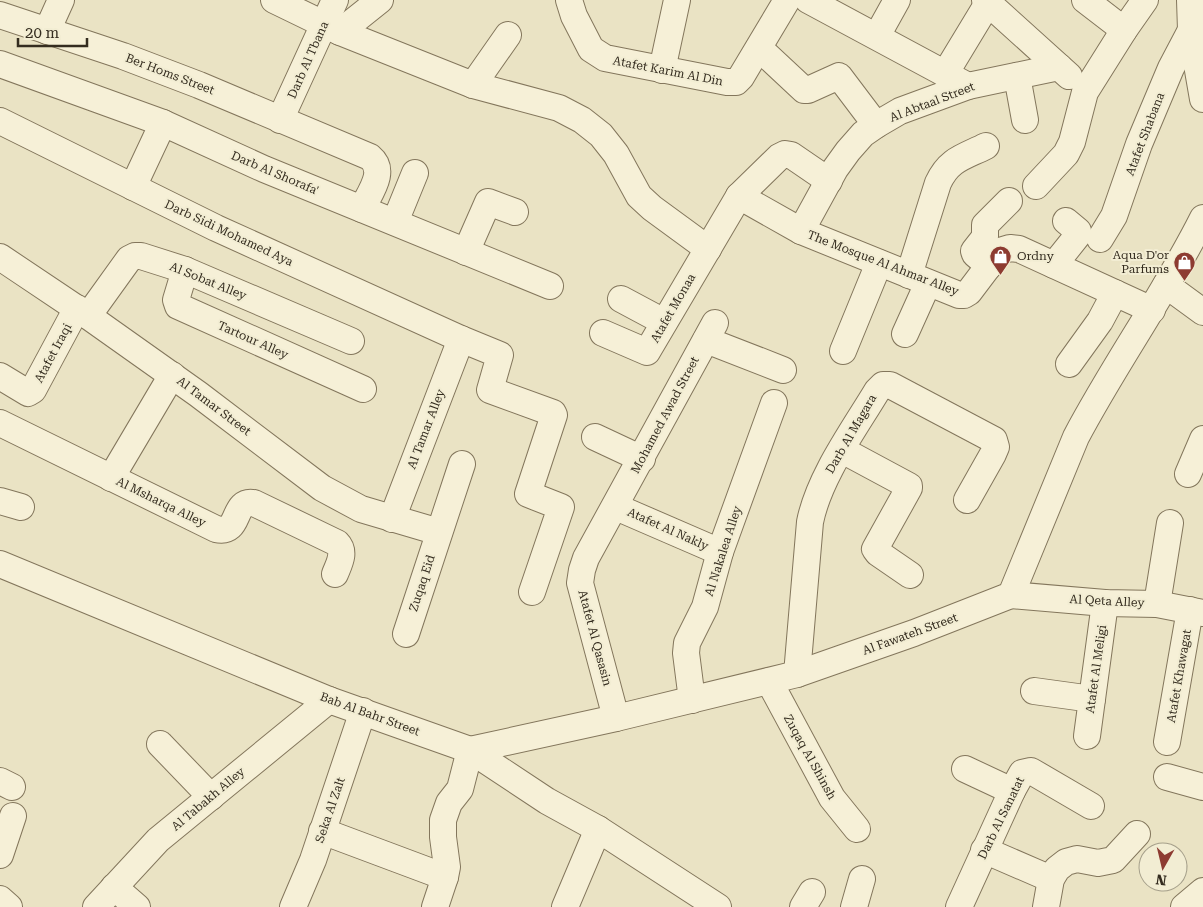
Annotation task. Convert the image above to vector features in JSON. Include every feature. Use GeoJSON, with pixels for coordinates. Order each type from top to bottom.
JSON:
{"type":"FeatureCollection","features":[{"type":"Feature","properties":{"kind":"street"},"geometry":{"type":"LineString","coordinates":[[47,31],[61,0]]}},
{"type":"Feature","properties":{"kind":"street"},"geometry":{"type":"LineString","coordinates":[[274,0],[332,28],[473,85],[559,108],[582,120],[601,135],[616,154],[638,196],[708,249]]}},
{"type":"Feature","properties":{"kind":"street","name":"Darb Al Tbana"},"geometry":{"type":"LineString","coordinates":[[280,120],[332,28],[335,0]]}},
{"type":"Feature","properties":{"kind":"street"},"geometry":{"type":"LineString","coordinates":[[332,28],[380,0]]}},
{"type":"Feature","properties":{"kind":"street","name":"Atafet Karim Al Din"},"geometry":{"type":"LineString","coordinates":[[569,0],[574,16],[586,41],[591,49],[605,58],[727,82],[736,82],[741,77],[787,0]]}},
{"type":"Feature","properties":{"kind":"street"},"geometry":{"type":"LineString","coordinates":[[662,70],[677,0]]}},
{"type":"Feature","properties":{"kind":"street"},"geometry":{"type":"LineString","coordinates":[[808,0],[957,80],[987,1],[1086,92]]}},
{"type":"Feature","properties":{"kind":"street"},"geometry":{"type":"LineString","coordinates":[[877,36],[897,0]]}},
{"type":"Feature","properties":{"kind":"street"},"geometry":{"type":"LineString","coordinates":[[1085,0],[1124,30]]}},
{"type":"Feature","properties":{"kind":"street"},"geometry":{"type":"LineString","coordinates":[[1036,186],[1061,160],[1072,142],[1086,92],[1124,30],[1146,0]]}},
{"type":"Feature","properties":{"kind":"street"},"geometry":{"type":"LineString","coordinates":[[1190,0],[1191,30],[1203,99]]}},
{"type":"Feature","properties":{"kind":"street","name":"Ber Homs Street"},"geometry":{"type":"LineString","coordinates":[[0,15],[123,56],[199,85],[370,157],[376,162],[379,170],[362,209]]}},
{"type":"Feature","properties":{"kind":"street","name":"Atafet Shabana"},"geometry":{"type":"LineString","coordinates":[[1100,239],[1114,216],[1139,144],[1171,68],[1191,30]]}},
{"type":"Feature","properties":{"kind":"street"},"geometry":{"type":"LineString","coordinates":[[473,85],[508,35]]}},
{"type":"Feature","properties":{"kind":"street"},"geometry":{"type":"LineString","coordinates":[[758,48],[804,90],[839,76],[876,125]]}},
{"type":"Feature","properties":{"kind":"street","name":"Darb Al Shorafa'"},"geometry":{"type":"LineString","coordinates":[[0,64],[163,123],[264,169],[550,286]]}},
{"type":"Feature","properties":{"kind":"street","name":"Al Abtaal Street"},"geometry":{"type":"LineString","coordinates":[[801,231],[848,150],[862,134],[876,125],[957,80],[1017,76],[1059,67]]}},
{"type":"Feature","properties":{"kind":"street"},"geometry":{"type":"LineString","coordinates":[[1017,76],[1025,120]]}},
{"type":"Feature","properties":{"kind":"street","name":"Darb Sidi Mohamed Aya"},"geometry":{"type":"LineString","coordinates":[[0,121],[216,228],[500,355],[490,388],[492,392],[553,413],[554,415],[528,494],[560,505],[561,508],[532,592]]}},
{"type":"Feature","properties":{"kind":"street"},"geometry":{"type":"LineString","coordinates":[[133,187],[163,123]]}},
{"type":"Feature","properties":{"kind":"street"},"geometry":{"type":"LineString","coordinates":[[905,334],[919,279],[938,183],[944,170],[954,162],[986,146]]}},
{"type":"Feature","properties":{"kind":"street","name":"Atafet Monaa"},"geometry":{"type":"LineString","coordinates":[[603,333],[647,352],[739,196],[778,157],[785,154],[790,155],[829,180]]}},
{"type":"Feature","properties":{"kind":"street"},"geometry":{"type":"LineString","coordinates":[[396,222],[415,173]]}},
{"type":"Feature","properties":{"kind":"street","name":"The Mosque Al Ahmar Alley"},"geometry":{"type":"LineString","coordinates":[[739,196],[801,231],[959,295],[969,292],[1000,251],[1010,248],[1019,249],[1152,310]]}},
{"type":"Feature","properties":{"kind":"street"},"geometry":{"type":"LineString","coordinates":[[989,266],[974,254],[974,251],[985,237],[985,225],[1009,201]]}},
{"type":"Feature","properties":{"kind":"street"},"geometry":{"type":"LineString","coordinates":[[466,252],[487,202],[515,212]]}},
{"type":"Feature","properties":{"kind":"street"},"geometry":{"type":"LineString","coordinates":[[1011,595],[1076,437],[1088,414],[1152,310],[1203,218]]}},
{"type":"Feature","properties":{"kind":"street"},"geometry":{"type":"LineString","coordinates":[[1054,265],[1078,235],[1078,231],[1066,221]]}},
{"type":"Feature","properties":{"kind":"street","name":"Al Sobat Alley"},"geometry":{"type":"LineString","coordinates":[[83,312],[129,259],[141,256],[186,270],[351,341]]}},
{"type":"Feature","properties":{"kind":"street","name":"Al Tamar Street"},"geometry":{"type":"LineString","coordinates":[[0,257],[83,312],[172,375],[322,488],[361,509],[439,532]]}},
{"type":"Feature","properties":{"kind":"street"},"geometry":{"type":"LineString","coordinates":[[843,351],[879,263]]}},
{"type":"Feature","properties":{"kind":"street","name":"Tartour Alley"},"geometry":{"type":"LineString","coordinates":[[186,270],[176,300],[178,306],[363,389]]}},
{"type":"Feature","properties":{"kind":"street"},"geometry":{"type":"LineString","coordinates":[[1166,285],[1203,312]]}},
{"type":"Feature","properties":{"kind":"street"},"geometry":{"type":"LineString","coordinates":[[1068,364],[1100,321],[1115,293]]}},
{"type":"Feature","properties":{"kind":"street"},"geometry":{"type":"LineString","coordinates":[[621,300],[664,322]]}},
{"type":"Feature","properties":{"kind":"street","name":"Atafet Iraqi"},"geometry":{"type":"LineString","coordinates":[[0,376],[30,392],[83,312]]}},
{"type":"Feature","properties":{"kind":"street","name":"Mohamed Awad Street"},"geometry":{"type":"LineString","coordinates":[[616,507],[711,331],[783,370]]}},
{"type":"Feature","properties":{"kind":"street","name":"Al Tamar Alley"},"geometry":{"type":"LineString","coordinates":[[392,519],[461,339]]}},
{"type":"Feature","properties":{"kind":"street"},"geometry":{"type":"LineString","coordinates":[[111,478],[172,375]]}},
{"type":"Feature","properties":{"kind":"street","name":"Darb Al Magara"},"geometry":{"type":"LineString","coordinates":[[797,674],[810,522],[817,495],[877,391],[883,385],[890,385],[994,440],[996,447],[993,454],[967,500]]}},
{"type":"Feature","properties":{"kind":"street","name":"Al Nakalea Alley"},"geometry":{"type":"LineString","coordinates":[[692,700],[686,653],[687,643],[705,608],[720,552],[774,403]]}},
{"type":"Feature","properties":{"kind":"street","name":"Al Msharqa Alley"},"geometry":{"type":"LineString","coordinates":[[0,423],[220,530],[232,525],[244,504],[254,504],[337,543],[342,554],[335,574]]}},
{"type":"Feature","properties":{"kind":"street"},"geometry":{"type":"LineString","coordinates":[[595,437],[642,458]]}},
{"type":"Feature","properties":{"kind":"street"},"geometry":{"type":"LineString","coordinates":[[1188,474],[1203,439]]}},
{"type":"Feature","properties":{"kind":"street"},"geometry":{"type":"LineString","coordinates":[[842,450],[909,486],[875,549],[910,575]]}},
{"type":"Feature","properties":{"kind":"street","name":"Zuqaq Eid"},"geometry":{"type":"LineString","coordinates":[[406,634],[462,464]]}},
{"type":"Feature","properties":{"kind":"street","name":"Atafet Al Nakly"},"geometry":{"type":"LineString","coordinates":[[616,507],[720,552]]}},
{"type":"Feature","properties":{"kind":"street","name":"Atafet Al Qasasin"},"geometry":{"type":"LineString","coordinates":[[616,507],[586,558],[580,583],[616,718]]}},
{"type":"Feature","properties":{"kind":"street"},"geometry":{"type":"LineString","coordinates":[[1158,604],[1170,523]]}},
{"type":"Feature","properties":{"kind":"street","name":"Bab Al Bahr Street"},"geometry":{"type":"LineString","coordinates":[[0,564],[329,700],[470,750],[547,801],[598,829],[718,907]]}},
{"type":"Feature","properties":{"kind":"street","name":"Al Qeta Alley"},"geometry":{"type":"LineString","coordinates":[[1011,595],[1106,603],[1158,604],[1196,611]]}},
{"type":"Feature","properties":{"kind":"street","name":"Al Fawateh Street"},"geometry":{"type":"LineString","coordinates":[[470,750],[616,718],[797,674],[914,633],[1011,595]]}},
{"type":"Feature","properties":{"kind":"street","name":"Atafet Al Meligi"},"geometry":{"type":"LineString","coordinates":[[1087,736],[1106,603]]}},
{"type":"Feature","properties":{"kind":"street","name":"Atafet Khawagat"},"geometry":{"type":"LineString","coordinates":[[1167,742],[1196,611]]}},
{"type":"Feature","properties":{"kind":"street","name":"Zuqaq Al Shinsh"},"geometry":{"type":"LineString","coordinates":[[769,681],[832,798],[857,829]]}},
{"type":"Feature","properties":{"kind":"street"},"geometry":{"type":"LineString","coordinates":[[1034,691],[1092,699]]}},
{"type":"Feature","properties":{"kind":"street","name":"Al Tabakh Alley"},"geometry":{"type":"LineString","coordinates":[[96,907],[158,840],[329,700]]}},
{"type":"Feature","properties":{"kind":"street","name":"Seka Al Zalt"},"geometry":{"type":"LineString","coordinates":[[293,907],[313,860],[363,711]]}},
{"type":"Feature","properties":{"kind":"street"},"geometry":{"type":"LineString","coordinates":[[160,744],[211,797]]}},
{"type":"Feature","properties":{"kind":"street"},"geometry":{"type":"LineString","coordinates":[[434,907],[445,877],[446,857],[443,820],[449,803],[460,789],[470,750]]}},
{"type":"Feature","properties":{"kind":"street"},"geometry":{"type":"LineString","coordinates":[[965,770],[1012,791]]}},
{"type":"Feature","properties":{"kind":"street","name":"Darb Al Sanatat"},"geometry":{"type":"LineString","coordinates":[[959,907],[984,850],[1022,773],[1031,771],[1091,806]]}},
{"type":"Feature","properties":{"kind":"street"},"geometry":{"type":"LineString","coordinates":[[1167,777],[1203,787]]}},
{"type":"Feature","properties":{"kind":"street"},"geometry":{"type":"LineString","coordinates":[[0,855],[13,816]]}},
{"type":"Feature","properties":{"kind":"street"},"geometry":{"type":"LineString","coordinates":[[565,907],[598,829]]}},
{"type":"Feature","properties":{"kind":"street"},"geometry":{"type":"LineString","coordinates":[[322,831],[445,877]]}},
{"type":"Feature","properties":{"kind":"street"},"geometry":{"type":"LineString","coordinates":[[1046,907],[1051,879],[1057,869],[1066,862],[1078,859],[1098,863],[1113,860],[1137,834]]}},
{"type":"Feature","properties":{"kind":"street"},"geometry":{"type":"LineString","coordinates":[[984,850],[1051,879]]}},
{"type":"Feature","properties":{"kind":"street"},"geometry":{"type":"LineString","coordinates":[[854,907],[862,879]]}},
{"type":"Feature","properties":{"kind":"street"},"geometry":{"type":"LineString","coordinates":[[114,887],[136,907]]}},
{"type":"Feature","properties":{"kind":"street"},"geometry":{"type":"LineString","coordinates":[[1184,907],[1203,891]]}},
{"type":"Feature","properties":{"kind":"street"},"geometry":{"type":"LineString","coordinates":[[0,899],[9,907]]}},
{"type":"Feature","properties":{"kind":"place","name":"Ordny"},"geometry":{"type":"Point","coordinates":[1001,275]}},
{"type":"Feature","properties":{"kind":"place","name":"Aqua D'or Parfums"},"geometry":{"type":"Point","coordinates":[1185,281]}}]}
